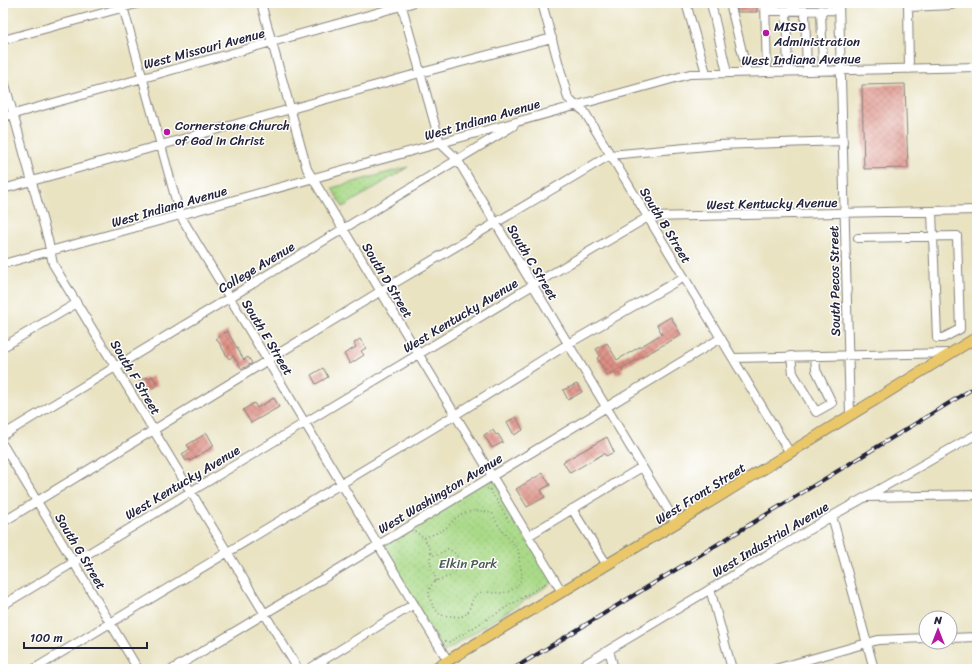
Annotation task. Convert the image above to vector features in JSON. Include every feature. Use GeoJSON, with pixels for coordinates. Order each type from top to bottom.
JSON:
{"type":"FeatureCollection","features":[{"type":"Feature","properties":{"kind":"main road","name":"West Front Street"},"geometry":{"type":"LineString","coordinates":[[434,669],[676,523],[977,337]]}},
{"type":"Feature","properties":{"kind":"street"},"geometry":{"type":"LineString","coordinates":[[3,40],[123,5],[140,3]]}},
{"type":"Feature","properties":{"kind":"street","name":"South D Street"},"geometry":{"type":"LineString","coordinates":[[261,3],[307,169],[562,592]]}},
{"type":"Feature","properties":{"kind":"street","name":"West Missouri Avenue"},"geometry":{"type":"LineString","coordinates":[[3,117],[272,42],[401,4],[412,3]]}},
{"type":"Feature","properties":{"kind":"street","name":"South B Street"},"geometry":{"type":"LineString","coordinates":[[542,3],[568,98],[584,111],[790,453]]}},
{"type":"Feature","properties":{"kind":"street"},"geometry":{"type":"LineString","coordinates":[[687,3],[706,73]]}},
{"type":"Feature","properties":{"kind":"street"},"geometry":{"type":"LineString","coordinates":[[711,3],[727,73]]}},
{"type":"Feature","properties":{"kind":"street"},"geometry":{"type":"LineString","coordinates":[[730,3],[747,72]]}},
{"type":"Feature","properties":{"kind":"street"},"geometry":{"type":"LineString","coordinates":[[909,69],[908,5],[952,5],[952,3]]}},
{"type":"Feature","properties":{"kind":"street"},"geometry":{"type":"LineString","coordinates":[[401,4],[440,143]]}},
{"type":"Feature","properties":{"kind":"street","name":"South E Street"},"geometry":{"type":"LineString","coordinates":[[123,5],[180,215],[448,660]]}},
{"type":"Feature","properties":{"kind":"street"},"geometry":{"type":"LineString","coordinates":[[767,71],[765,7],[786,11],[805,11],[839,7]]}},
{"type":"Feature","properties":{"kind":"street","name":"South Pecos Street"},"geometry":{"type":"LineString","coordinates":[[839,7],[850,415]]}},
{"type":"Feature","properties":{"kind":"street"},"geometry":{"type":"LineString","coordinates":[[821,10],[823,70]]}},
{"type":"Feature","properties":{"kind":"street"},"geometry":{"type":"LineString","coordinates":[[786,11],[788,71]]}},
{"type":"Feature","properties":{"kind":"street"},"geometry":{"type":"LineString","coordinates":[[805,11],[808,71]]}},
{"type":"Feature","properties":{"kind":"street"},"geometry":{"type":"LineString","coordinates":[[3,190],[420,72],[552,38]]}},
{"type":"Feature","properties":{"kind":"street","name":"West Indiana Avenue"},"geometry":{"type":"LineString","coordinates":[[3,264],[690,74],[767,71],[977,68]]}},
{"type":"Feature","properties":{"kind":"street","name":"South F Street"},"geometry":{"type":"LineString","coordinates":[[3,77],[53,264],[298,669]]}},
{"type":"Feature","properties":{"kind":"street","name":"College Avenue"},"geometry":{"type":"LineString","coordinates":[[3,435],[522,120]]}},
{"type":"Feature","properties":{"kind":"street"},"geometry":{"type":"LineString","coordinates":[[3,522],[268,360],[610,155],[718,144],[843,141]]}},
{"type":"Feature","properties":{"kind":"street","name":"South C Street"},"geometry":{"type":"LineString","coordinates":[[440,143],[457,159],[676,523]]}},
{"type":"Feature","properties":{"kind":"street","name":"West Kentucky Avenue"},"geometry":{"type":"LineString","coordinates":[[3,605],[648,217],[977,210]]}},
{"type":"Feature","properties":{"kind":"street"},"geometry":{"type":"LineString","coordinates":[[858,238],[933,236],[957,236],[960,329],[943,338],[937,338],[933,236],[932,211]]}},
{"type":"Feature","properties":{"kind":"street"},"geometry":{"type":"LineString","coordinates":[[34,669],[455,415],[568,344],[684,277]]}},
{"type":"Feature","properties":{"kind":"street"},"geometry":{"type":"LineString","coordinates":[[3,347],[77,303]]}},
{"type":"Feature","properties":{"kind":"street","name":"West Washington Avenue"},"geometry":{"type":"LineString","coordinates":[[173,669],[606,406],[721,338]]}},
{"type":"Feature","properties":{"kind":"street"},"geometry":{"type":"LineString","coordinates":[[733,358],[951,353]]}},
{"type":"Feature","properties":{"kind":"street"},"geometry":{"type":"LineString","coordinates":[[791,356],[793,373],[816,412],[832,403],[816,370],[815,356]]}},
{"type":"Feature","properties":{"kind":"street","name":"West Industrial Avenue"},"geometry":{"type":"LineString","coordinates":[[577,669],[832,516],[977,434]]}},
{"type":"Feature","properties":{"kind":"street","name":"South G Street"},"geometry":{"type":"LineString","coordinates":[[3,445],[138,669]]}},
{"type":"Feature","properties":{"kind":"street"},"geometry":{"type":"LineString","coordinates":[[528,536],[642,467]]}},
{"type":"Feature","properties":{"kind":"street"},"geometry":{"type":"LineString","coordinates":[[863,498],[977,495]]}},
{"type":"Feature","properties":{"kind":"street"},"geometry":{"type":"LineString","coordinates":[[572,509],[607,565]]}},
{"type":"Feature","properties":{"kind":"street"},"geometry":{"type":"LineString","coordinates":[[832,516],[874,669]]}},
{"type":"Feature","properties":{"kind":"street"},"geometry":{"type":"LineString","coordinates":[[710,588],[732,669]]}},
{"type":"Feature","properties":{"kind":"street"},"geometry":{"type":"LineString","coordinates":[[309,669],[414,604]]}},
{"type":"Feature","properties":{"kind":"street"},"geometry":{"type":"LineString","coordinates":[[958,638],[977,637]]}},
{"type":"Feature","properties":{"kind":"street"},"geometry":{"type":"LineString","coordinates":[[775,669],[867,642],[882,639],[918,638]]}},
{"type":"Feature","properties":{"kind":"street"},"geometry":{"type":"LineString","coordinates":[[609,650],[614,669]]}},
{"type":"Feature","properties":{"kind":"path"},"geometry":{"type":"LineString","coordinates":[[484,490],[489,488],[509,522]]}},
{"type":"Feature","properties":{"kind":"path"},"geometry":{"type":"LineString","coordinates":[[424,538],[440,532],[467,512],[478,510],[493,514],[504,535],[519,551],[519,563],[522,574],[520,583],[513,590],[507,593],[498,594],[480,592],[475,596],[468,614],[461,617],[440,615],[433,607],[429,597],[431,587],[436,581],[447,578],[457,569],[459,564],[458,557],[448,549],[435,556],[431,554]]}},
{"type":"Feature","properties":{"kind":"path"},"geometry":{"type":"LineString","coordinates":[[411,524],[424,538],[430,549],[431,554],[429,564],[435,574],[436,581]]}},
{"type":"Feature","properties":{"kind":"path"},"geometry":{"type":"LineString","coordinates":[[445,641],[450,642],[544,585],[546,582]]}},
{"type":"Feature","properties":{"kind":"green space"},"geometry":{"type":"Polygon","coordinates":[[[408,167],[343,207],[332,188],[408,167]]]}},
{"type":"Feature","properties":{"kind":"green space","name":"Elkin Park"},"geometry":{"type":"Polygon","coordinates":[[[492,475],[555,581],[444,652],[379,544],[492,475]]]}},
{"type":"Feature","properties":{"kind":"building"},"geometry":{"type":"Polygon","coordinates":[[[736,3],[757,3],[757,12],[738,12],[736,3]]]}},
{"type":"Feature","properties":{"kind":"building"},"geometry":{"type":"Polygon","coordinates":[[[905,84],[908,168],[864,169],[862,85],[905,84]]]}},
{"type":"Feature","properties":{"kind":"building"},"geometry":{"type":"Polygon","coordinates":[[[671,317],[681,335],[622,368],[623,371],[616,375],[614,371],[607,375],[597,358],[600,356],[596,349],[607,343],[617,360],[662,334],[657,325],[671,317]]]}},
{"type":"Feature","properties":{"kind":"building"},"geometry":{"type":"Polygon","coordinates":[[[227,331],[244,360],[248,357],[252,363],[242,369],[233,356],[229,359],[216,338],[227,331]]]}},
{"type":"Feature","properties":{"kind":"building"},"geometry":{"type":"Polygon","coordinates":[[[360,339],[366,348],[361,351],[364,355],[350,364],[344,354],[356,347],[354,343],[360,339]]]}},
{"type":"Feature","properties":{"kind":"building"},"geometry":{"type":"Polygon","coordinates":[[[323,368],[328,377],[316,384],[311,375],[323,368]]]}},
{"type":"Feature","properties":{"kind":"building"},"geometry":{"type":"Polygon","coordinates":[[[152,376],[158,385],[145,392],[139,381],[147,377],[148,379],[152,376]]]}},
{"type":"Feature","properties":{"kind":"building"},"geometry":{"type":"Polygon","coordinates":[[[577,384],[582,392],[568,400],[563,390],[577,384]]]}},
{"type":"Feature","properties":{"kind":"building"},"geometry":{"type":"Polygon","coordinates":[[[274,398],[279,407],[251,423],[243,410],[254,403],[257,408],[274,398]]]}},
{"type":"Feature","properties":{"kind":"building"},"geometry":{"type":"Polygon","coordinates":[[[516,417],[523,430],[514,435],[507,422],[516,417]]]}},
{"type":"Feature","properties":{"kind":"building"},"geometry":{"type":"Polygon","coordinates":[[[493,430],[496,435],[498,434],[503,442],[492,448],[484,435],[493,430]]]}},
{"type":"Feature","properties":{"kind":"building"},"geometry":{"type":"Polygon","coordinates":[[[207,433],[214,446],[190,461],[189,459],[186,461],[182,454],[190,449],[187,445],[207,433]]]}},
{"type":"Feature","properties":{"kind":"building"},"geometry":{"type":"Polygon","coordinates":[[[607,437],[614,452],[606,456],[603,454],[570,473],[563,462],[607,437]]]}},
{"type":"Feature","properties":{"kind":"building"},"geometry":{"type":"Polygon","coordinates":[[[543,473],[550,485],[541,490],[545,497],[527,507],[516,489],[543,473]]]}},
{"type":"Feature","properties":{"kind":"railway"},"geometry":{"type":"LineString","coordinates":[[513,669],[977,386]]}},
{"type":"Feature","properties":{"kind":"place","name":"MISD Administration"},"geometry":{"type":"Point","coordinates":[766,33]}},
{"type":"Feature","properties":{"kind":"place","name":"Cornerstone Church of God in Christ"},"geometry":{"type":"Point","coordinates":[167,132]}}]}
